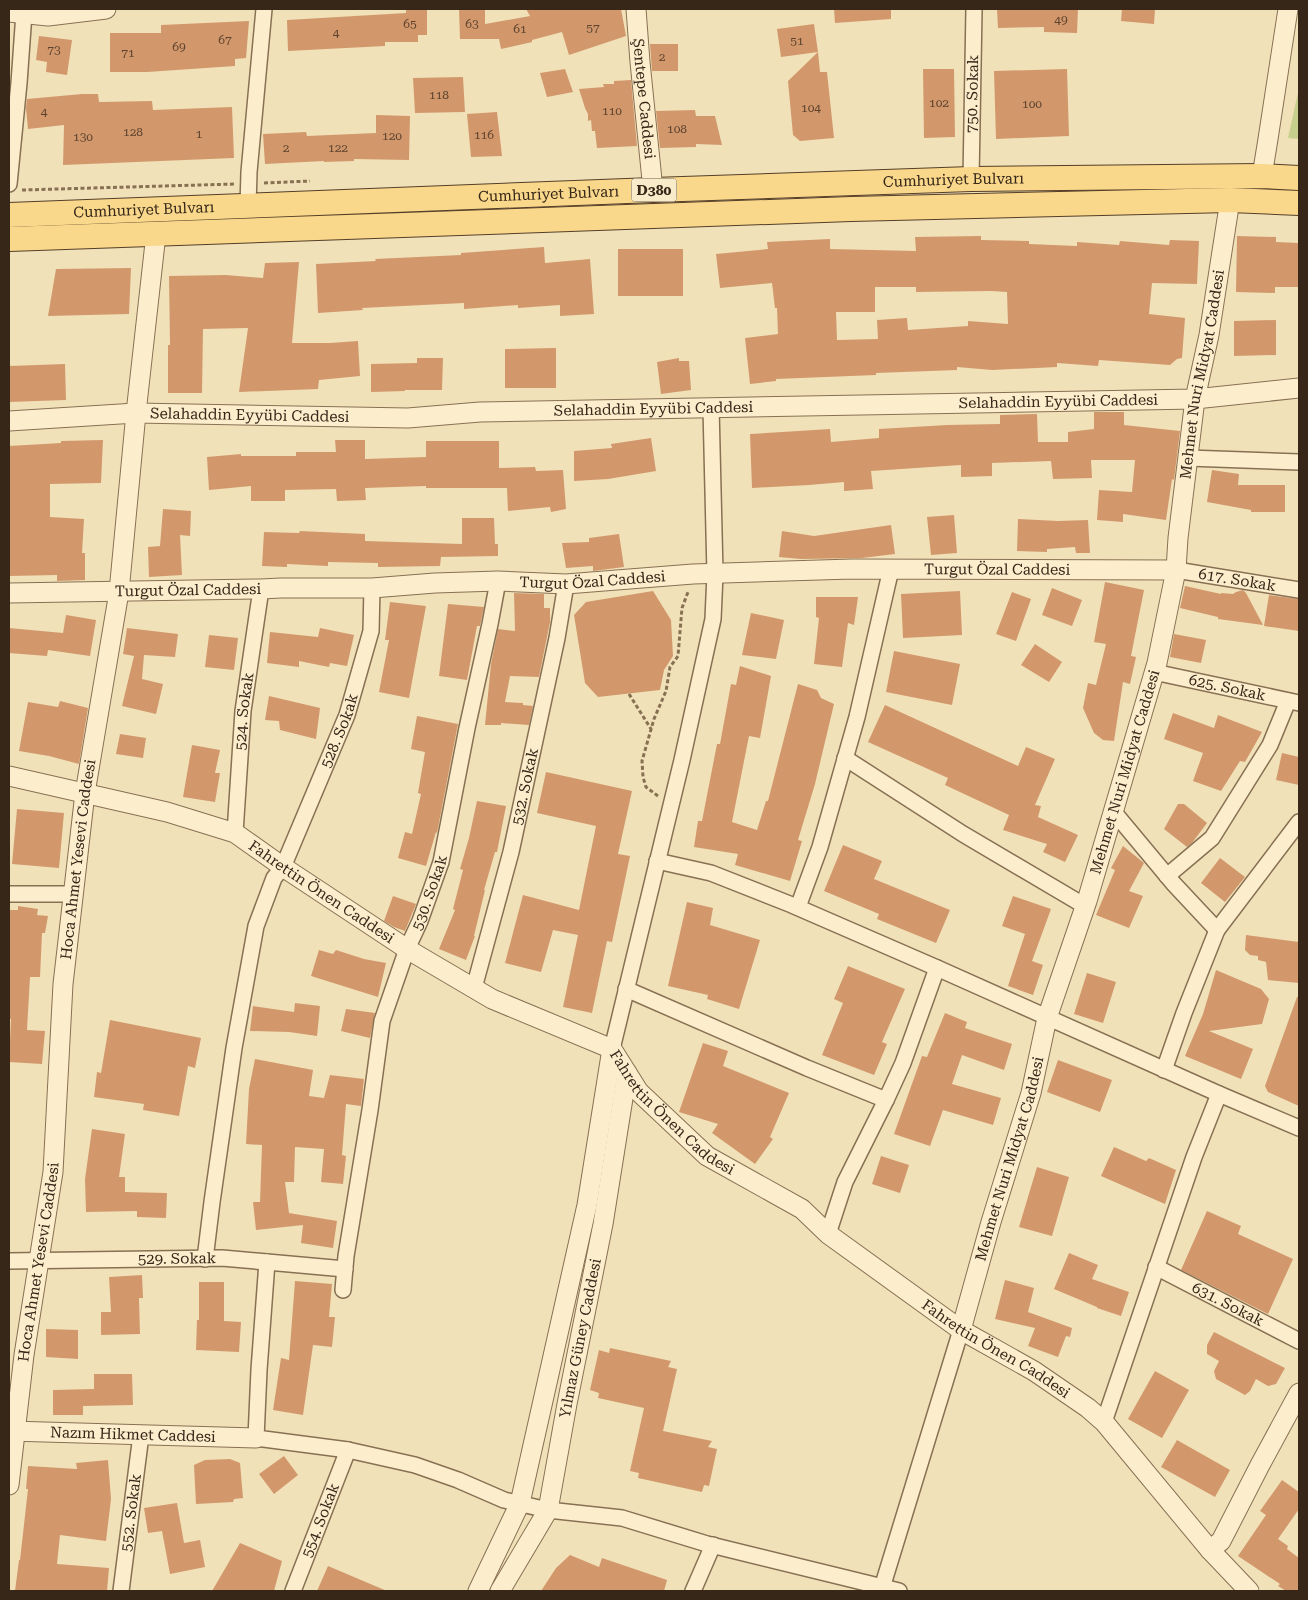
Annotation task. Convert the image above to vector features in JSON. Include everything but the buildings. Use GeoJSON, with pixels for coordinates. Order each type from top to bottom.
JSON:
{"type":"FeatureCollection","features":[{"type":"Feature","properties":{"kind":"main road","name":"Cumhuriyet Bulvarı"},"geometry":{"type":"LineString","coordinates":[[9,215],[971,179],[1262,176],[1299,178]]}},
{"type":"Feature","properties":{"kind":"main road","name":"Cumhuriyet Bulvarı"},"geometry":{"type":"LineString","coordinates":[[9,239],[851,209],[1230,200],[1299,202]]}},
{"type":"Feature","properties":{"kind":"street"},"geometry":{"type":"LineString","coordinates":[[9,184],[19,83],[16,13],[48,16],[106,9]]}},
{"type":"Feature","properties":{"kind":"street"},"geometry":{"type":"LineString","coordinates":[[248,206],[249,172],[264,9]]}},
{"type":"Feature","properties":{"kind":"street","name":"Şentepe Caddesi"},"geometry":{"type":"LineString","coordinates":[[636,9],[653,190]]}},
{"type":"Feature","properties":{"kind":"street","name":"750. Sokak"},"geometry":{"type":"LineString","coordinates":[[971,179],[974,9]]}},
{"type":"Feature","properties":{"kind":"street"},"geometry":{"type":"LineString","coordinates":[[1262,176],[1288,9]]}},
{"type":"Feature","properties":{"kind":"street","name":"Mehmet Nuri Midyat Caddesi"},"geometry":{"type":"LineString","coordinates":[[961,1330],[991,1222],[1031,1093],[1047,1018],[1085,906],[1154,672],[1176,570],[1195,399],[1209,335],[1230,200]]}},
{"type":"Feature","properties":{"kind":"street","name":"Hoca Ahmet Yesevi Caddesi"},"geometry":{"type":"LineString","coordinates":[[9,1485],[12,1431],[53,1172],[63,984],[84,793],[119,592],[156,234]]}},
{"type":"Feature","properties":{"kind":"street","name":"Selahaddin Eyyübi Caddesi"},"geometry":{"type":"LineString","coordinates":[[9,421],[136,413],[408,418],[480,412],[1195,399],[1299,388]]}},
{"type":"Feature","properties":{"kind":"street"},"geometry":{"type":"LineString","coordinates":[[478,1591],[520,1503],[587,1205],[612,1048],[671,806],[713,619],[711,407]]}},
{"type":"Feature","properties":{"kind":"street"},"geometry":{"type":"LineString","coordinates":[[1188,458],[1299,462]]}},
{"type":"Feature","properties":{"kind":"street"},"geometry":{"type":"LineString","coordinates":[[798,907],[820,847],[857,717],[891,569]]}},
{"type":"Feature","properties":{"kind":"street","name":"Turgut Özal Caddesi"},"geometry":{"type":"LineString","coordinates":[[9,593],[372,588],[498,581],[566,584],[694,574],[891,569],[1176,570]]}},
{"type":"Feature","properties":{"kind":"street","name":"617. Sokak"},"geometry":{"type":"LineString","coordinates":[[1176,570],[1299,590]]}},
{"type":"Feature","properties":{"kind":"street","name":"530. Sokak"},"geometry":{"type":"LineString","coordinates":[[343,1290],[382,1020],[441,862],[498,581]]}},
{"type":"Feature","properties":{"kind":"street","name":"532. Sokak"},"geometry":{"type":"LineString","coordinates":[[474,988],[511,852],[557,638],[566,584]]}},
{"type":"Feature","properties":{"kind":"street","name":"528. Sokak"},"geometry":{"type":"LineString","coordinates":[[205,1259],[234,1048],[256,926],[274,878],[283,867],[347,715],[371,631],[372,588]]}},
{"type":"Feature","properties":{"kind":"street","name":"524. Sokak"},"geometry":{"type":"LineString","coordinates":[[235,833],[243,711],[261,589]]}},
{"type":"Feature","properties":{"kind":"street","name":"625. Sokak"},"geometry":{"type":"LineString","coordinates":[[1154,672],[1294,702]]}},
{"type":"Feature","properties":{"kind":"street"},"geometry":{"type":"LineString","coordinates":[[1167,876],[1212,838],[1270,745],[1294,702]]}},
{"type":"Feature","properties":{"kind":"street"},"geometry":{"type":"LineString","coordinates":[[845,758],[963,834],[1085,906]]}},
{"type":"Feature","properties":{"kind":"street","name":"Fahrettin Önen Caddesi"},"geometry":{"type":"LineString","coordinates":[[9,776],[167,812],[235,833],[283,867],[408,949],[492,999],[612,1048],[639,1092],[707,1156],[802,1209],[828,1234],[961,1330],[1034,1371],[1088,1408],[1104,1422],[1210,1550],[1249,1591]]}},
{"type":"Feature","properties":{"kind":"street"},"geometry":{"type":"LineString","coordinates":[[1113,811],[1167,876],[1217,930]]}},
{"type":"Feature","properties":{"kind":"street"},"geometry":{"type":"LineString","coordinates":[[1164,1070],[1217,930],[1299,822]]}},
{"type":"Feature","properties":{"kind":"street"},"geometry":{"type":"LineString","coordinates":[[657,862],[711,873],[798,907],[1299,1128]]}},
{"type":"Feature","properties":{"kind":"street"},"geometry":{"type":"LineString","coordinates":[[9,894],[73,894]]}},
{"type":"Feature","properties":{"kind":"street"},"geometry":{"type":"LineString","coordinates":[[828,1234],[845,1182],[903,1063],[937,968]]}},
{"type":"Feature","properties":{"kind":"street"},"geometry":{"type":"LineString","coordinates":[[626,990],[806,1068],[886,1100]]}},
{"type":"Feature","properties":{"kind":"street","name":"Yılmaz Güney Caddesi"},"geometry":{"type":"LineString","coordinates":[[500,1591],[548,1510],[603,1224],[627,1073]]}},
{"type":"Feature","properties":{"kind":"street"},"geometry":{"type":"LineString","coordinates":[[1104,1422],[1194,1157],[1219,1094]]}},
{"type":"Feature","properties":{"kind":"street","name":"529. Sokak"},"geometry":{"type":"LineString","coordinates":[[9,1261],[222,1258],[345,1270]]}},
{"type":"Feature","properties":{"kind":"street"},"geometry":{"type":"LineString","coordinates":[[266,1262],[256,1438],[348,1450],[415,1465],[458,1480],[504,1500],[548,1510],[622,1518],[713,1545],[881,1589],[899,1591]]}},
{"type":"Feature","properties":{"kind":"street","name":"631. Sokak"},"geometry":{"type":"LineString","coordinates":[[1156,1267],[1299,1341]]}},
{"type":"Feature","properties":{"kind":"street"},"geometry":{"type":"LineString","coordinates":[[881,1589],[961,1330]]}},
{"type":"Feature","properties":{"kind":"street"},"geometry":{"type":"LineString","coordinates":[[1210,1550],[1221,1541],[1299,1393]]}},
{"type":"Feature","properties":{"kind":"street","name":"Nazım Hikmet Caddesi"},"geometry":{"type":"LineString","coordinates":[[12,1431],[256,1438]]}},
{"type":"Feature","properties":{"kind":"street","name":"552. Sokak"},"geometry":{"type":"LineString","coordinates":[[121,1591],[141,1435]]}},
{"type":"Feature","properties":{"kind":"street","name":"554. Sokak"},"geometry":{"type":"LineString","coordinates":[[293,1591],[348,1450]]}},
{"type":"Feature","properties":{"kind":"street"},"geometry":{"type":"LineString","coordinates":[[693,1591],[713,1545]]}},
{"type":"Feature","properties":{"kind":"path"},"geometry":{"type":"LineString","coordinates":[[671,806],[646,787],[642,760],[666,691],[670,667],[678,656],[682,608],[694,574]]}},
{"type":"Feature","properties":{"kind":"path"},"geometry":{"type":"LineString","coordinates":[[629,694],[651,730]]}},
{"type":"Feature","properties":{"kind":"green space"},"geometry":{"type":"Polygon","coordinates":[[[1299,88],[1299,139],[1288,138],[1299,88]]]}}]}
